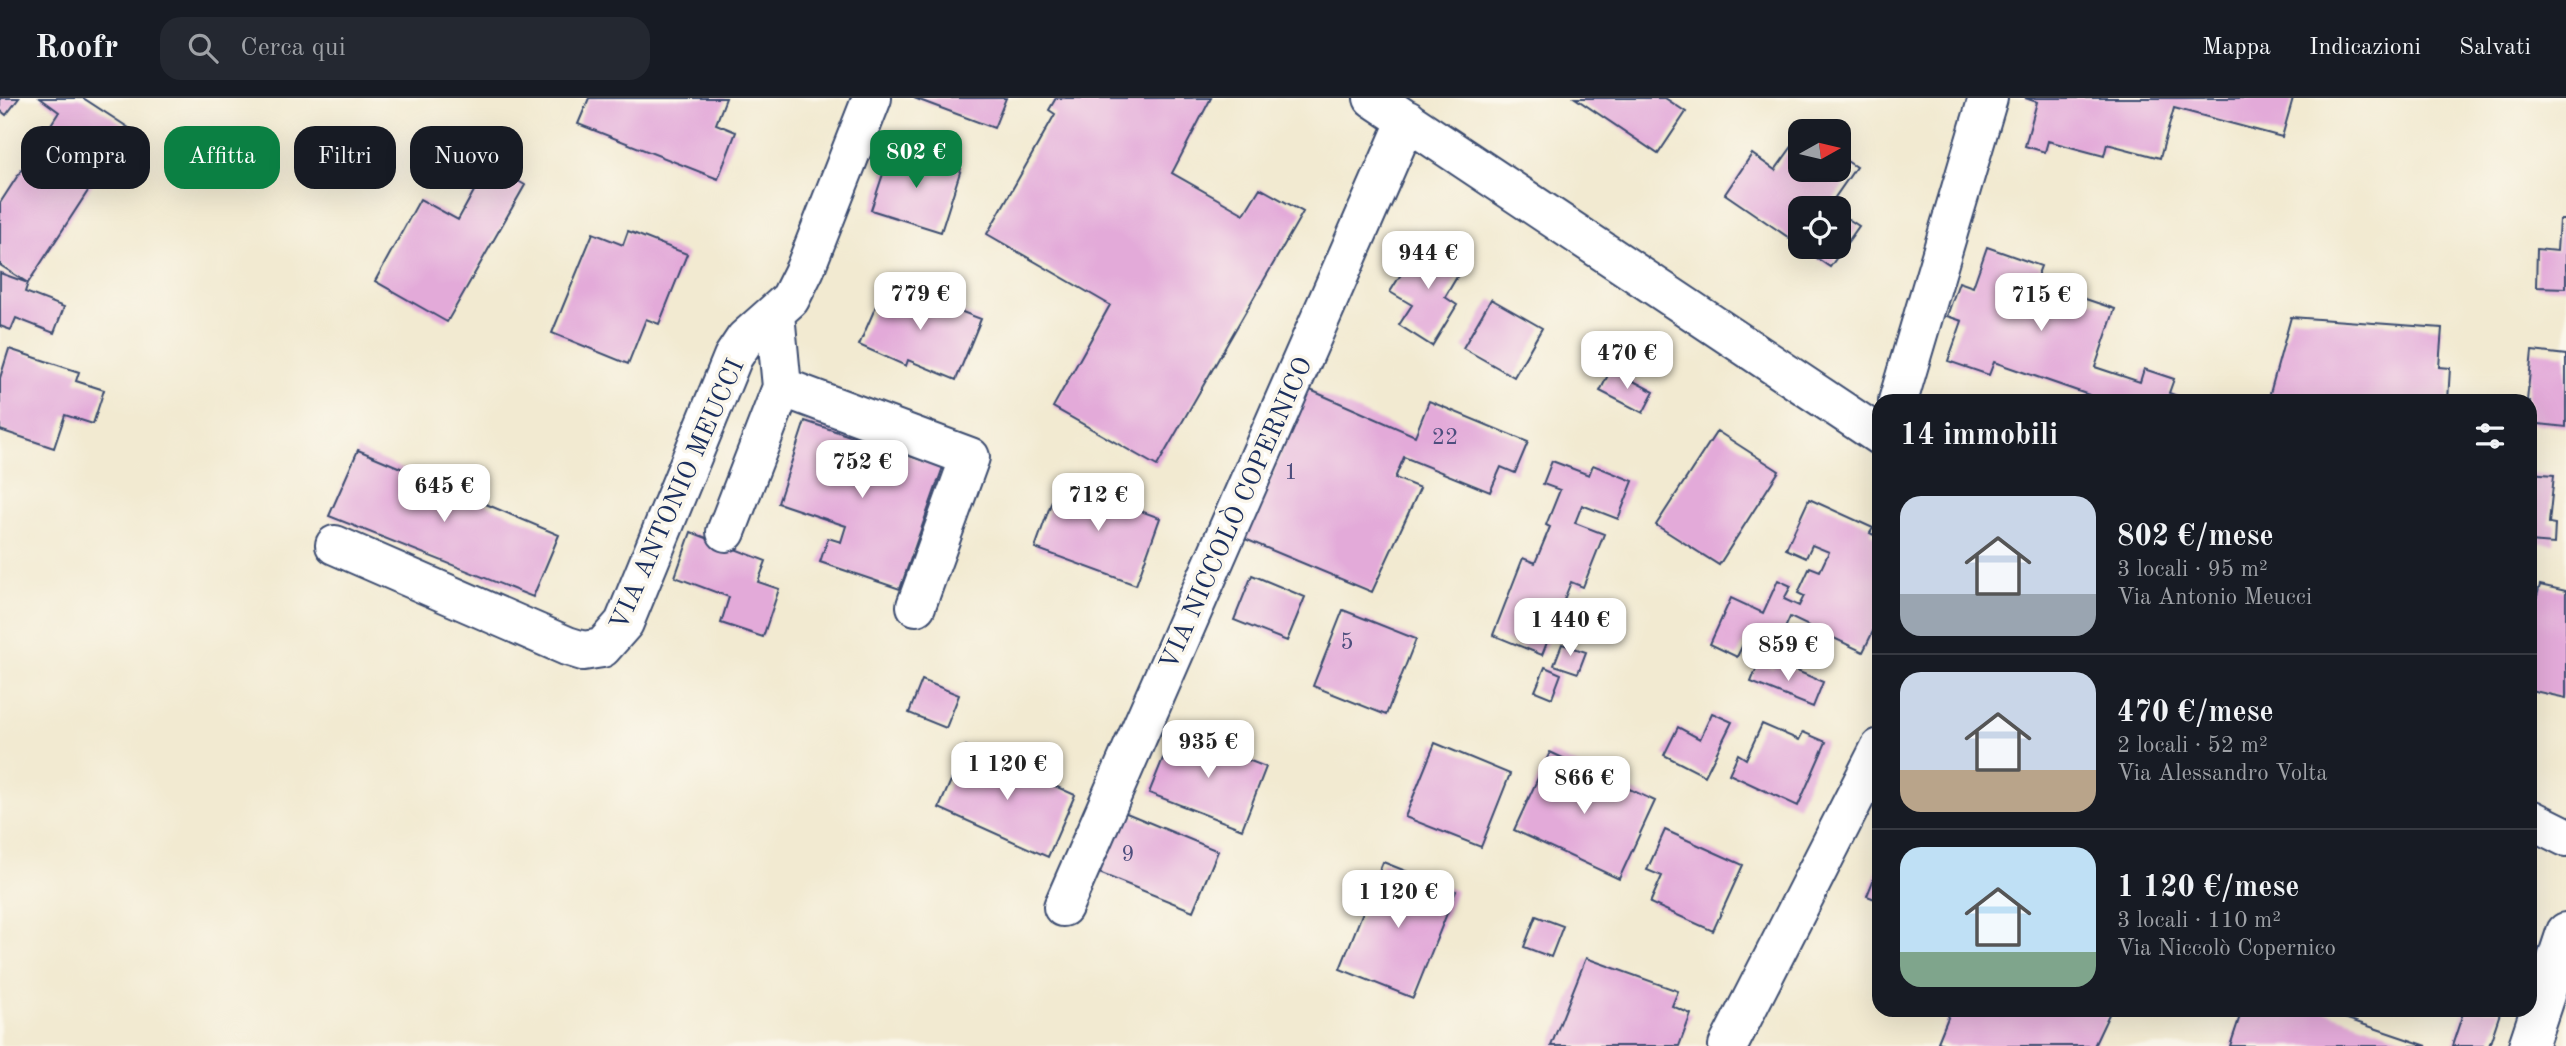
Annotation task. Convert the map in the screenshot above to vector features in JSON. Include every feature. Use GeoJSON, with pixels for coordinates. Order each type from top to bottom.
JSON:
{"type":"FeatureCollection","features":[{"type":"Feature","properties":{"kind":"street","name":"VIA ANTONIO MEUCCI"},"geometry":{"type":"LineString","coordinates":[[335,545],[567,646],[583,651],[602,648],[624,623],[733,357],[745,340],[790,299],[805,270],[872,98]]}},
{"type":"Feature","properties":{"kind":"street"},"geometry":{"type":"LineString","coordinates":[[1373,98],[1872,431]]}},
{"type":"Feature","properties":{"kind":"street"},"geometry":{"type":"LineString","coordinates":[[1900,394],[1988,98]]}},
{"type":"Feature","properties":{"kind":"street","name":"VIA NICCOLÒ COPERNICO"},"geometry":{"type":"LineString","coordinates":[[1063,907],[1407,120]]}},
{"type":"Feature","properties":{"kind":"street","name":"VIA ANTONIO MEUCCI"},"geometry":{"type":"LineString","coordinates":[[726,532],[782,387],[775,314]]}},
{"type":"Feature","properties":{"kind":"street","name":"VIA ANTONIO MEUCCI"},"geometry":{"type":"LineString","coordinates":[[782,387],[970,457],[916,606]]}},
{"type":"Feature","properties":{"kind":"street"},"geometry":{"type":"LineString","coordinates":[[1728,1046],[1872,764]]}},
{"type":"Feature","properties":{"kind":"street"},"geometry":{"type":"LineString","coordinates":[[2537,822],[2566,837]]}},
{"type":"Feature","properties":{"kind":"street"},"geometry":{"type":"LineString","coordinates":[[2528,1046],[2566,932]]}},
{"type":"Feature","properties":{"kind":"building"},"geometry":{"type":"Polygon","coordinates":[[[0,98],[19,98],[6,115],[0,110],[0,98]]]}},
{"type":"Feature","properties":{"kind":"building"},"geometry":{"type":"Polygon","coordinates":[[[40,98],[83,98],[126,126],[50,126],[59,112],[40,98]]]}},
{"type":"Feature","properties":{"kind":"building"},"geometry":{"type":"Polygon","coordinates":[[[589,98],[726,98],[716,124],[736,132],[718,179],[578,124],[589,98]]]}},
{"type":"Feature","properties":{"kind":"building"},"geometry":{"type":"Polygon","coordinates":[[[914,98],[1006,98],[994,128],[914,98]]]}},
{"type":"Feature","properties":{"kind":"building"},"geometry":{"type":"Polygon","coordinates":[[[1056,98],[1211,98],[1172,173],[1244,214],[1260,188],[1303,212],[1157,466],[1053,407],[1110,305],[987,234],[1055,114],[1049,110],[1056,98]]]}},
{"type":"Feature","properties":{"kind":"building"},"geometry":{"type":"Polygon","coordinates":[[[1575,98],[1665,98],[1686,112],[1658,154],[1575,98]]]}},
{"type":"Feature","properties":{"kind":"building"},"geometry":{"type":"Polygon","coordinates":[[[2025,98],[2293,98],[2282,137],[2174,108],[2160,158],[2107,144],[2104,156],[2048,141],[2045,152],[2025,146],[2037,102],[2025,98]]]}},
{"type":"Feature","properties":{"kind":"building"},"geometry":{"type":"Polygon","coordinates":[[[892,147],[961,169],[941,232],[871,210],[892,147]]]}},
{"type":"Feature","properties":{"kind":"building"},"geometry":{"type":"Polygon","coordinates":[[[1788,152],[1788,182],[1846,182],[1836,196],[1788,196],[1788,237],[1725,194],[1752,154],[1775,170],[1788,152]]]}},
{"type":"Feature","properties":{"kind":"building"},"geometry":{"type":"Polygon","coordinates":[[[21,171],[21,189],[89,189],[28,283],[0,265],[0,203],[21,171]]]}},
{"type":"Feature","properties":{"kind":"building"},"geometry":{"type":"Polygon","coordinates":[[[475,189],[523,189],[447,322],[375,281],[420,199],[458,220],[475,189]]]}},
{"type":"Feature","properties":{"kind":"building"},"geometry":{"type":"Polygon","coordinates":[[[2559,220],[2566,220],[2566,288],[2536,287],[2537,249],[2557,251],[2559,220]]]}},
{"type":"Feature","properties":{"kind":"building"},"geometry":{"type":"Polygon","coordinates":[[[1851,221],[1859,226],[1851,237],[1851,221]]]}},
{"type":"Feature","properties":{"kind":"building"},"geometry":{"type":"Polygon","coordinates":[[[628,231],[687,254],[659,324],[646,319],[628,364],[552,333],[593,233],[623,245],[628,231]]]}},
{"type":"Feature","properties":{"kind":"building"},"geometry":{"type":"Polygon","coordinates":[[[1423,239],[1464,265],[1445,297],[1457,305],[1432,346],[1399,325],[1412,305],[1390,292],[1423,239]]]}},
{"type":"Feature","properties":{"kind":"building"},"geometry":{"type":"Polygon","coordinates":[[[1987,247],[2041,266],[2035,282],[2115,309],[2095,367],[2140,382],[2144,369],[2174,379],[2169,393],[2172,394],[2086,394],[1994,362],[1989,375],[1948,361],[1962,321],[1947,316],[1959,282],[1973,287],[1987,247]]]}},
{"type":"Feature","properties":{"kind":"building"},"geometry":{"type":"Polygon","coordinates":[[[1818,259],[1836,259],[1830,267],[1818,259]]]}},
{"type":"Feature","properties":{"kind":"building"},"geometry":{"type":"Polygon","coordinates":[[[0,273],[28,283],[25,292],[64,307],[54,333],[16,318],[11,330],[0,326],[0,273]]]}},
{"type":"Feature","properties":{"kind":"building"},"geometry":{"type":"Polygon","coordinates":[[[886,283],[981,319],[956,380],[908,360],[906,366],[859,345],[886,283]]]}},
{"type":"Feature","properties":{"kind":"building"},"geometry":{"type":"Polygon","coordinates":[[[1491,299],[1542,328],[1514,377],[1463,348],[1491,299]]]}},
{"type":"Feature","properties":{"kind":"building"},"geometry":{"type":"Polygon","coordinates":[[[2291,317],[2442,328],[2439,367],[2450,368],[2448,394],[2270,394],[2291,317]]]}},
{"type":"Feature","properties":{"kind":"building"},"geometry":{"type":"Polygon","coordinates":[[[9,349],[79,372],[76,381],[104,390],[93,424],[65,415],[54,448],[0,430],[0,378],[9,349]]]}},
{"type":"Feature","properties":{"kind":"building"},"geometry":{"type":"Polygon","coordinates":[[[2532,351],[2566,355],[2566,427],[2537,424],[2537,394],[2528,394],[2532,351]]]}},
{"type":"Feature","properties":{"kind":"building"},"geometry":{"type":"Polygon","coordinates":[[[1611,369],[1654,392],[1643,413],[1600,391],[1611,369]]]}},
{"type":"Feature","properties":{"kind":"building"},"geometry":{"type":"Polygon","coordinates":[[[1308,389],[1415,436],[1429,401],[1528,442],[1515,473],[1501,467],[1490,492],[1404,457],[1395,478],[1420,488],[1372,592],[1245,539],[1308,389]]]}},
{"type":"Feature","properties":{"kind":"building"},"geometry":{"type":"Polygon","coordinates":[[[805,421],[943,467],[900,589],[820,562],[828,538],[841,542],[846,526],[778,503],[805,421]]]}},
{"type":"Feature","properties":{"kind":"building"},"geometry":{"type":"Polygon","coordinates":[[[1717,431],[1779,471],[1719,565],[1656,525],[1717,431]]]}},
{"type":"Feature","properties":{"kind":"building"},"geometry":{"type":"Polygon","coordinates":[[[358,450],[559,535],[533,597],[329,516],[358,450]]]}},
{"type":"Feature","properties":{"kind":"building"},"geometry":{"type":"Polygon","coordinates":[[[1552,461],[1589,475],[1593,465],[1633,481],[1618,519],[1582,505],[1575,523],[1604,534],[1583,587],[1571,582],[1542,655],[1493,635],[1523,558],[1535,563],[1550,527],[1546,525],[1560,490],[1543,484],[1552,461]]]}},
{"type":"Feature","properties":{"kind":"building"},"geometry":{"type":"Polygon","coordinates":[[[2537,474],[2554,475],[2549,523],[2555,524],[2554,544],[2537,543],[2537,474]]]}},
{"type":"Feature","properties":{"kind":"building"},"geometry":{"type":"Polygon","coordinates":[[[1059,481],[1160,518],[1136,585],[1035,548],[1059,481]]]}},
{"type":"Feature","properties":{"kind":"building"},"geometry":{"type":"Polygon","coordinates":[[[1809,499],[1872,528],[1872,633],[1863,652],[1790,617],[1775,651],[1746,638],[1737,657],[1710,644],[1731,598],[1763,613],[1778,580],[1791,586],[1784,599],[1799,606],[1804,596],[1798,593],[1810,567],[1820,571],[1829,552],[1812,545],[1806,558],[1786,549],[1809,499]]]}},
{"type":"Feature","properties":{"kind":"building"},"geometry":{"type":"Polygon","coordinates":[[[691,532],[766,561],[758,582],[779,589],[763,637],[721,623],[729,597],[675,577],[691,532]]]}},
{"type":"Feature","properties":{"kind":"building"},"geometry":{"type":"Polygon","coordinates":[[[1252,575],[1305,597],[1287,641],[1234,620],[1252,575]]]}},
{"type":"Feature","properties":{"kind":"building"},"geometry":{"type":"Polygon","coordinates":[[[2540,585],[2566,591],[2566,698],[2537,692],[2537,596],[2540,585]]]}},
{"type":"Feature","properties":{"kind":"building"},"geometry":{"type":"Polygon","coordinates":[[[1343,610],[1416,639],[1386,715],[1313,686],[1343,610]]]}},
{"type":"Feature","properties":{"kind":"building"},"geometry":{"type":"Polygon","coordinates":[[[1562,644],[1586,652],[1578,673],[1554,665],[1562,644]]]}},
{"type":"Feature","properties":{"kind":"building"},"geometry":{"type":"Polygon","coordinates":[[[1759,662],[1773,669],[1776,662],[1823,682],[1813,707],[1751,682],[1759,662]]]}},
{"type":"Feature","properties":{"kind":"building"},"geometry":{"type":"Polygon","coordinates":[[[1545,667],[1561,674],[1552,698],[1535,691],[1545,667]]]}},
{"type":"Feature","properties":{"kind":"building"},"geometry":{"type":"Polygon","coordinates":[[[922,680],[959,695],[946,728],[909,713],[922,680]]]}},
{"type":"Feature","properties":{"kind":"building"},"geometry":{"type":"Polygon","coordinates":[[[1712,713],[1732,722],[1705,776],[1664,755],[1678,727],[1700,739],[1712,713]]]}},
{"type":"Feature","properties":{"kind":"building"},"geometry":{"type":"Polygon","coordinates":[[[1762,724],[1799,740],[1803,732],[1826,742],[1798,806],[1729,774],[1738,754],[1746,759],[1762,724]]]}},
{"type":"Feature","properties":{"kind":"building"},"geometry":{"type":"Polygon","coordinates":[[[1174,731],[1266,767],[1242,829],[1149,793],[1174,731]]]}},
{"type":"Feature","properties":{"kind":"building"},"geometry":{"type":"Polygon","coordinates":[[[1435,743],[1510,774],[1481,847],[1405,817],[1435,743]]]}},
{"type":"Feature","properties":{"kind":"building"},"geometry":{"type":"Polygon","coordinates":[[[966,746],[1075,795],[1048,857],[939,808],[966,746]]]}},
{"type":"Feature","properties":{"kind":"building"},"geometry":{"type":"Polygon","coordinates":[[[1550,752],[1655,801],[1619,879],[1514,830],[1550,752]]]}},
{"type":"Feature","properties":{"kind":"building"},"geometry":{"type":"Polygon","coordinates":[[[1124,812],[1218,851],[1193,911],[1099,873],[1124,812]]]}},
{"type":"Feature","properties":{"kind":"building"},"geometry":{"type":"Polygon","coordinates":[[[1665,830],[1743,865],[1713,931],[1650,903],[1662,876],[1647,870],[1665,830]]]}},
{"type":"Feature","properties":{"kind":"building"},"geometry":{"type":"Polygon","coordinates":[[[1383,862],[1456,891],[1413,998],[1340,969],[1383,862]]]}},
{"type":"Feature","properties":{"kind":"building"},"geometry":{"type":"Polygon","coordinates":[[[1872,884],[1872,898],[1867,896],[1872,884]]]}},
{"type":"Feature","properties":{"kind":"building"},"geometry":{"type":"Polygon","coordinates":[[[1536,916],[1563,926],[1551,957],[1524,947],[1536,916]]]}},
{"type":"Feature","properties":{"kind":"building"},"geometry":{"type":"Polygon","coordinates":[[[1586,958],[1678,991],[1672,1006],[1691,1014],[1679,1046],[1551,1046],[1586,958]]]}},
{"type":"Feature","properties":{"kind":"building"},"geometry":{"type":"Polygon","coordinates":[[[1948,1017],[2108,1017],[2094,1046],[1949,1046],[1938,1042],[1948,1017]]]}},
{"type":"Feature","properties":{"kind":"building"},"geometry":{"type":"Polygon","coordinates":[[[2240,1017],[2342,1017],[2427,1046],[2230,1046],[2240,1017]]]}},
{"type":"Feature","properties":{"kind":"building"},"geometry":{"type":"Polygon","coordinates":[[[2462,1017],[2499,1017],[2489,1046],[2452,1046],[2462,1017]]]}}]}
